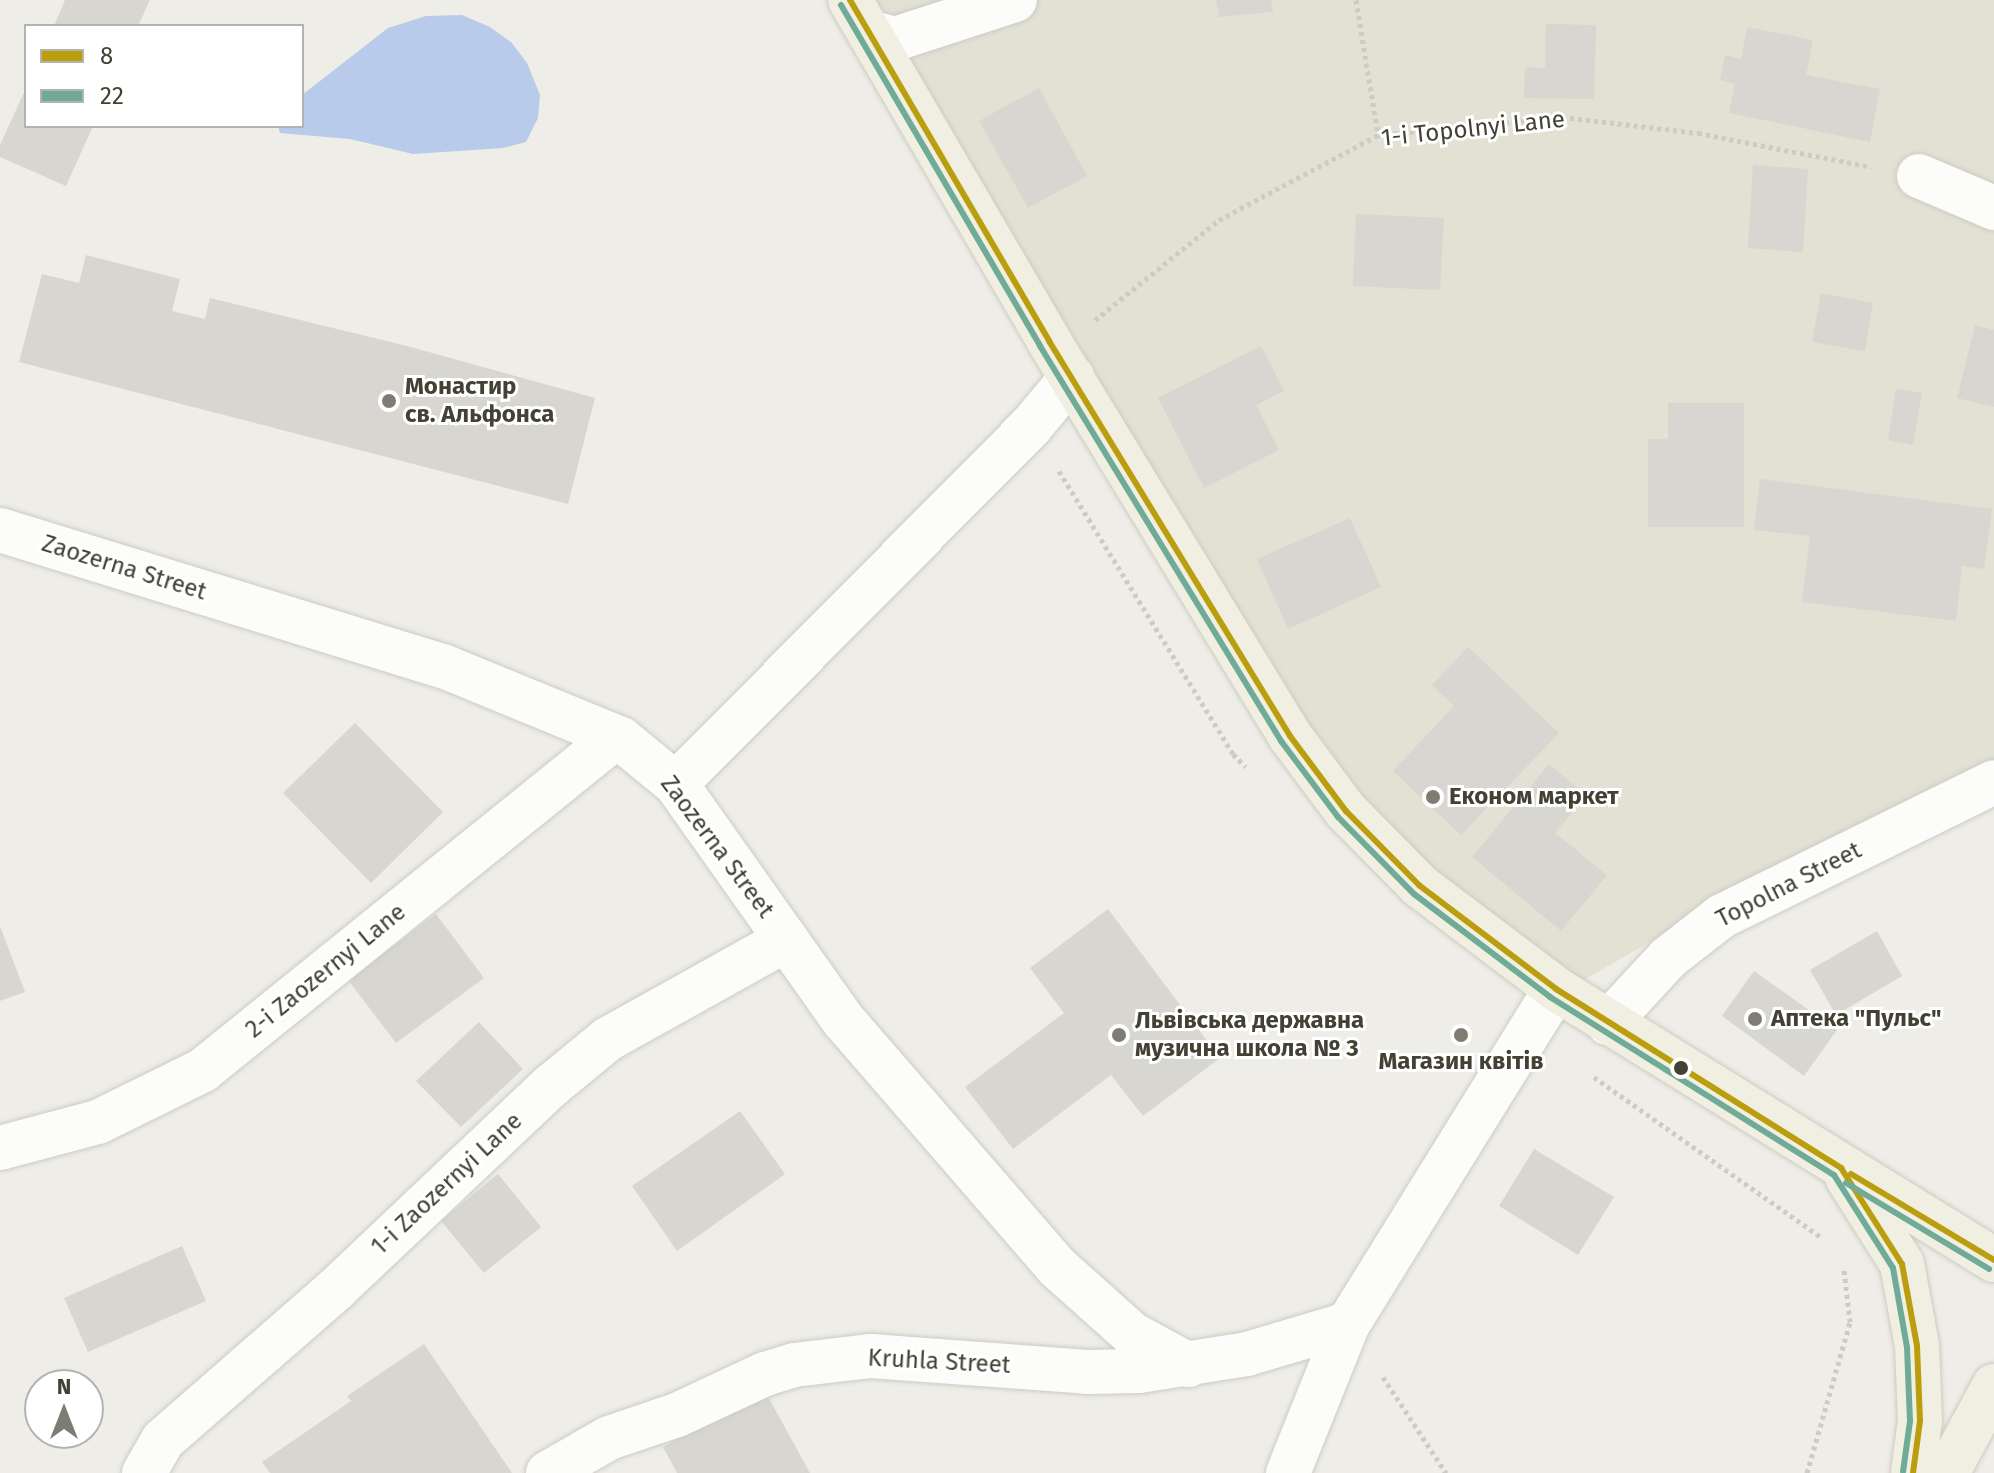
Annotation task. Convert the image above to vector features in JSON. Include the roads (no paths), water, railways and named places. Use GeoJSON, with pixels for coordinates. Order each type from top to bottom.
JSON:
{"type":"FeatureCollection","features":[{"type":"Feature","properties":{"kind":"main road"},"geometry":{"type":"LineString","coordinates":[[859,16],[1049,341],[1290,736],[1346,811],[1420,886],[1556,989],[1994,1260]]}},
{"type":"Feature","properties":{"kind":"main road"},"geometry":{"type":"LineString","coordinates":[[1841,1168],[1902,1264],[1917,1346],[1920,1421],[1913,1473]]}},
{"type":"Feature","properties":{"kind":"main road"},"geometry":{"type":"LineString","coordinates":[[1947,1473],[1994,1386]]}},
{"type":"Feature","properties":{"kind":"street"},"geometry":{"type":"LineString","coordinates":[[859,16],[895,39],[1015,0]]}},
{"type":"Feature","properties":{"kind":"street"},"geometry":{"type":"LineString","coordinates":[[1919,176],[1994,208]]}},
{"type":"Feature","properties":{"kind":"street"},"geometry":{"type":"LineString","coordinates":[[676,784],[1031,426],[1072,377]]}},
{"type":"Feature","properties":{"kind":"street","name":"Zaozerna Street"},"geometry":{"type":"LineString","coordinates":[[0,530],[443,666],[621,739],[676,784],[844,1021],[1057,1267],[1132,1334],[1189,1365]]}},
{"type":"Feature","properties":{"kind":"street","name":"2-i Zaozernyi Lane"},"geometry":{"type":"LineString","coordinates":[[0,1148],[98,1122],[203,1070],[612,740],[621,739]]}},
{"type":"Feature","properties":{"kind":"street","name":"Topolna Street"},"geometry":{"type":"LineString","coordinates":[[1608,1023],[1668,958],[1722,916],[1994,782]]}},
{"type":"Feature","properties":{"kind":"street","name":"1-i Zaozernyi Lane"},"geometry":{"type":"LineString","coordinates":[[144,1473],[163,1440],[336,1289],[552,1085],[597,1048],[786,940]]}},
{"type":"Feature","properties":{"kind":"street"},"geometry":{"type":"LineString","coordinates":[[1288,1473],[1348,1324],[1556,989]]}},
{"type":"Feature","properties":{"kind":"street","name":"Kruhla Street"},"geometry":{"type":"LineString","coordinates":[[548,1473],[609,1438],[677,1415],[765,1374],[794,1365],[871,1356],[1087,1372],[1189,1365],[1247,1354],[1348,1324]]}},
{"type":"Feature","properties":{"kind":"water"},"geometry":{"type":"Polygon","coordinates":[[[462,15],[490,27],[512,43],[527,63],[540,95],[538,118],[526,142],[503,148],[413,154],[350,139],[280,133],[279,128],[304,128],[304,93],[388,28],[426,16],[462,15]]]}},
{"type":"Feature","properties":{"kind":"place","name":"Монастир св. Альфонса"},"geometry":{"type":"Point","coordinates":[389,401]}},
{"type":"Feature","properties":{"kind":"place","name":"Економ маркет"},"geometry":{"type":"Point","coordinates":[1433,797]}},
{"type":"Feature","properties":{"kind":"place","name":"Аптека \"Пульс\""},"geometry":{"type":"Point","coordinates":[1755,1019]}},
{"type":"Feature","properties":{"kind":"place","name":"Львівська державна музична школа № 3"},"geometry":{"type":"Point","coordinates":[1119,1035]}},
{"type":"Feature","properties":{"kind":"place","name":"Магазин квітів"},"geometry":{"type":"Point","coordinates":[1461,1035]}}]}
